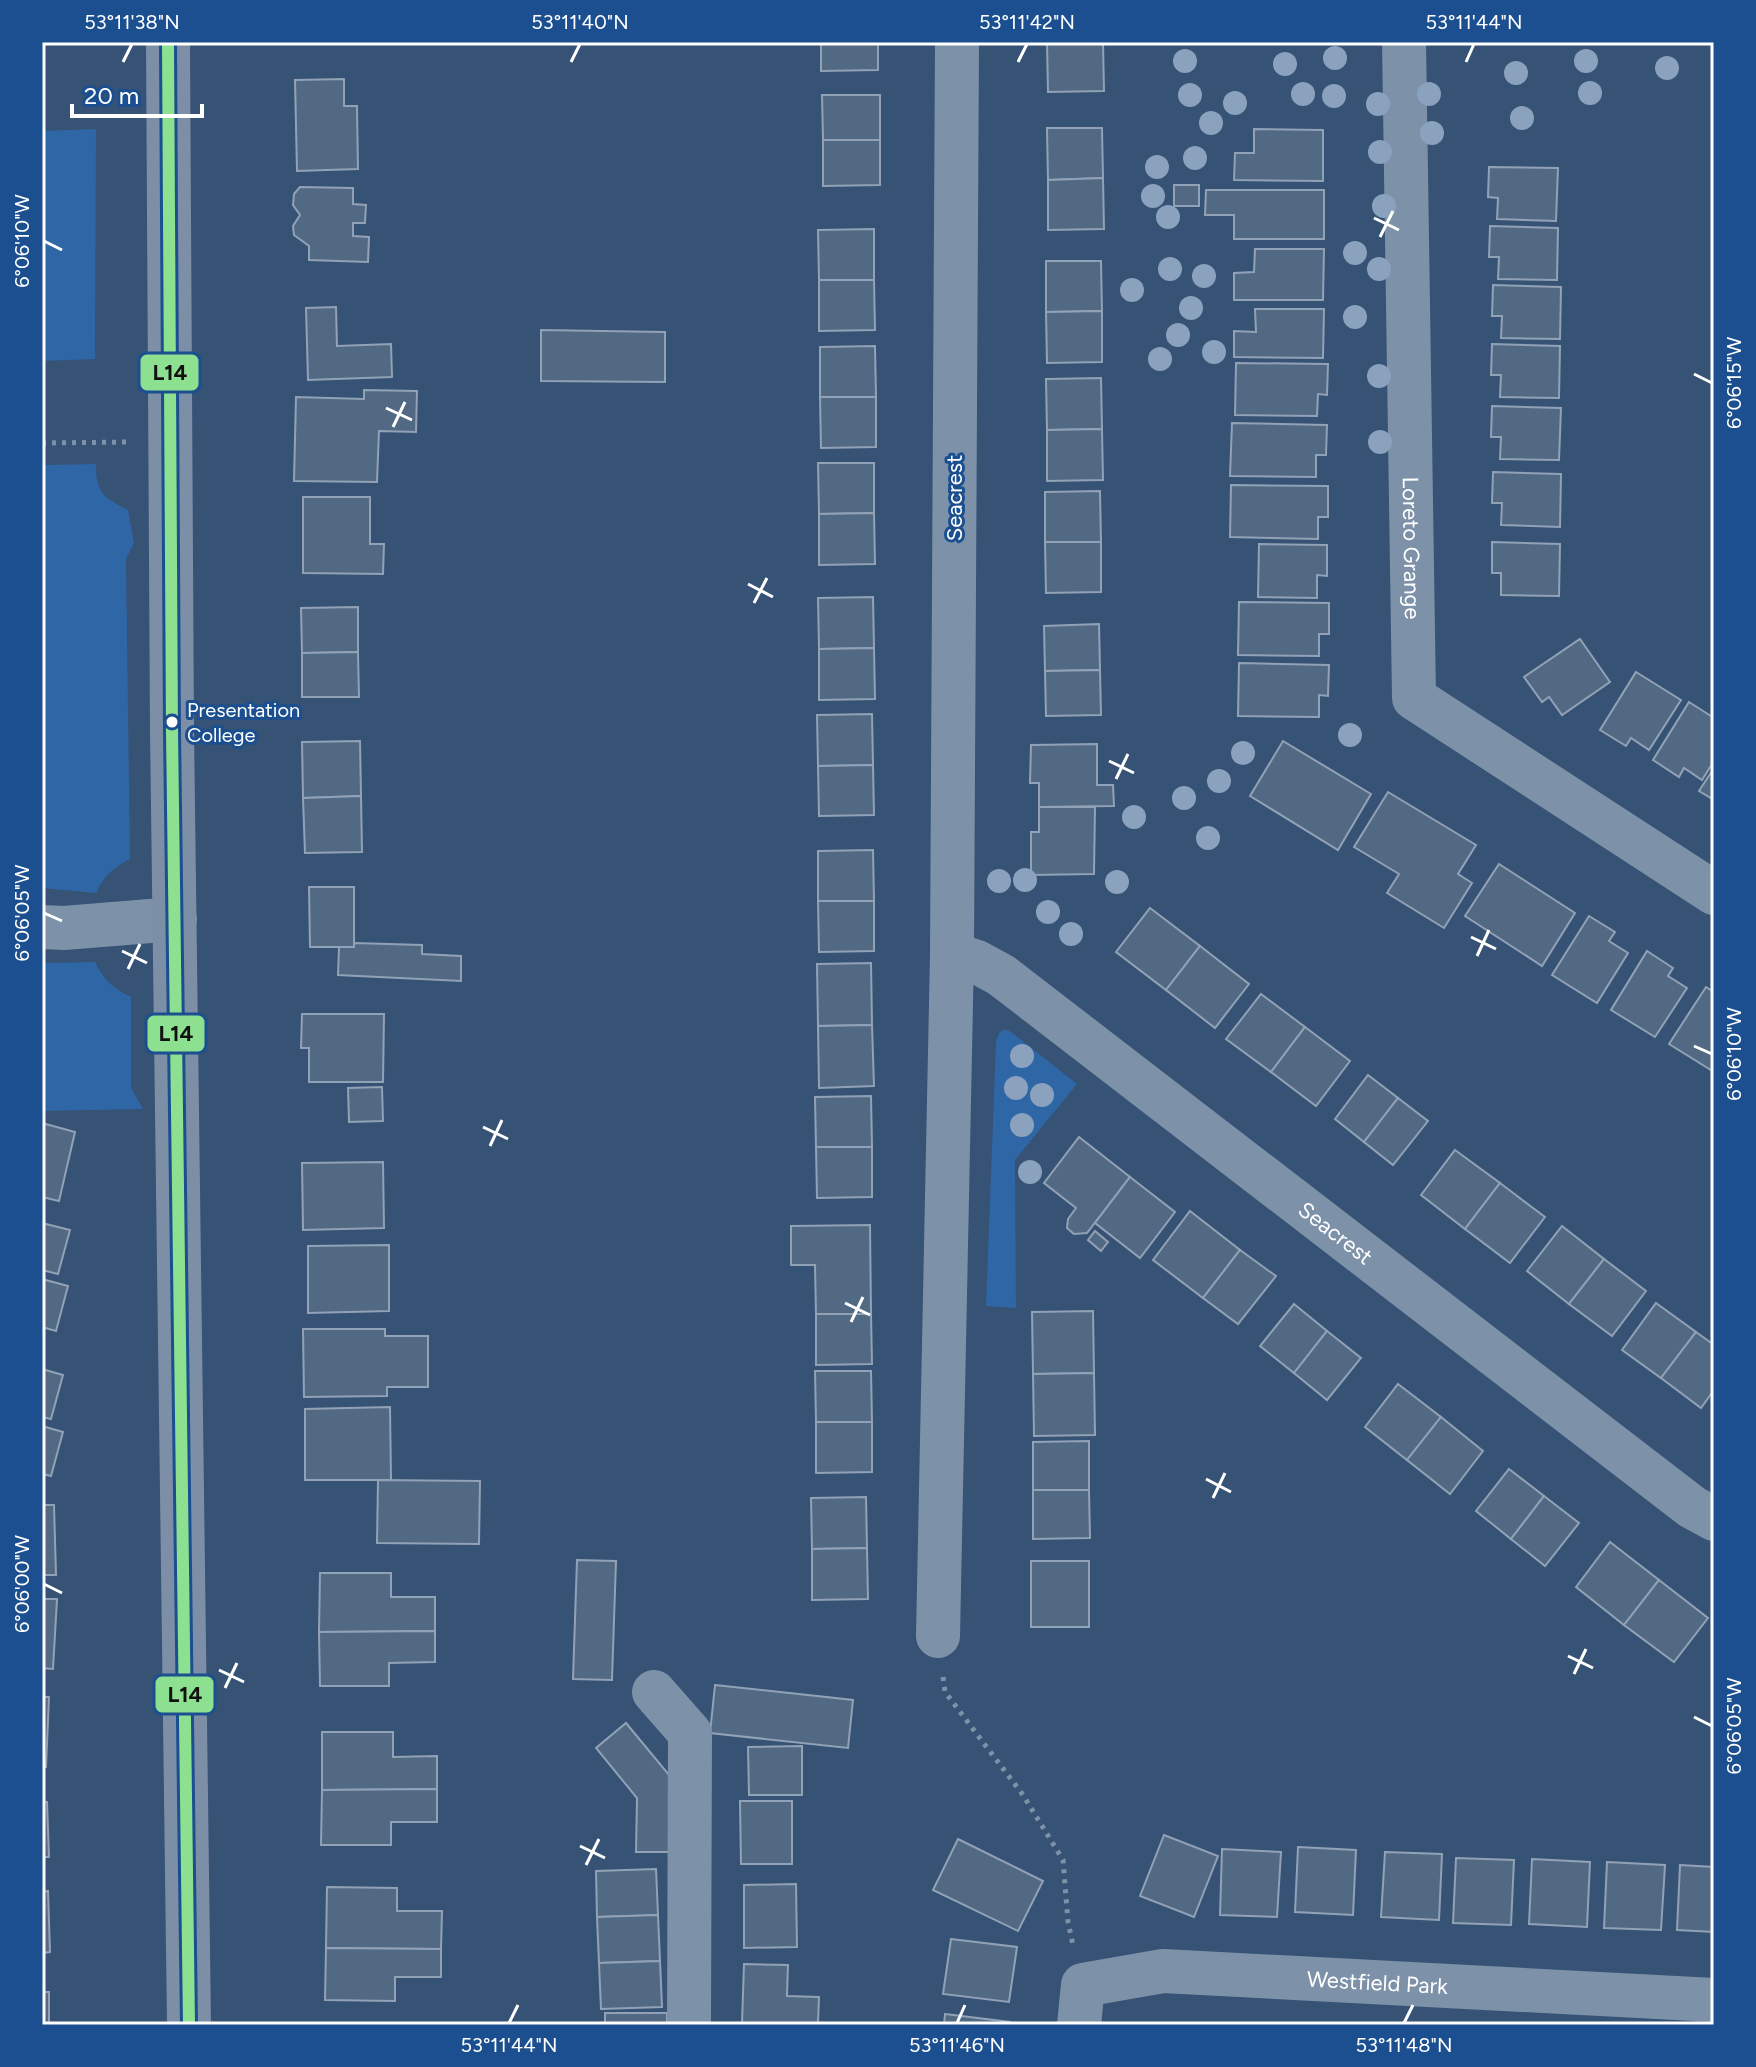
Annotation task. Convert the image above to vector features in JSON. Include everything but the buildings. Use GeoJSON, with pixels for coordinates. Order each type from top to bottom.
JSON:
{"type":"FeatureCollection","features":[{"type":"Feature","properties":{"kind":"main road"},"geometry":{"type":"LineString","coordinates":[[168,42],[189,2025]]}},
{"type":"Feature","properties":{"kind":"street","name":"Seacrest"},"geometry":{"type":"LineString","coordinates":[[938,1636],[952,954],[957,42]]}},
{"type":"Feature","properties":{"kind":"street","name":"Loreto Grange"},"geometry":{"type":"LineString","coordinates":[[1404,42],[1414,698],[1714,893]]}},
{"type":"Feature","properties":{"kind":"street"},"geometry":{"type":"LineString","coordinates":[[42,927],[175,919]]}},
{"type":"Feature","properties":{"kind":"street","name":"Seacrest"},"geometry":{"type":"LineString","coordinates":[[952,954],[977,962],[1001,975],[1692,1507],[1714,1519]]}},
{"type":"Feature","properties":{"kind":"street"},"geometry":{"type":"LineString","coordinates":[[654,1692],[690,1733],[689,2025]]}},
{"type":"Feature","properties":{"kind":"street","name":"Westfield Park"},"geometry":{"type":"LineString","coordinates":[[1081,2005],[1163,1971],[1714,2000]]}},
{"type":"Feature","properties":{"kind":"path"},"geometry":{"type":"LineString","coordinates":[[42,443],[171,441]]}},
{"type":"Feature","properties":{"kind":"path"},"geometry":{"type":"LineString","coordinates":[[938,1636],[945,1692],[1023,1795],[1063,1860],[1068,1922],[1081,2005]]}},
{"type":"Feature","properties":{"kind":"shaded area"},"geometry":{"type":"Polygon","coordinates":[[[96,129],[95,359],[42,361],[42,131],[96,129]]]}},
{"type":"Feature","properties":{"kind":"shaded area"},"geometry":{"type":"Polygon","coordinates":[[[96,464],[97,482],[103,493],[128,510],[134,543],[126,559],[130,859],[110,873],[96,893],[42,888],[42,465],[96,464]]]}},
{"type":"Feature","properties":{"kind":"shaded area"},"geometry":{"type":"Polygon","coordinates":[[[95,962],[110,983],[131,997],[131,1088],[143,1109],[42,1111],[42,963],[95,962]]]}},
{"type":"Feature","properties":{"kind":"shaded area"},"geometry":{"type":"Polygon","coordinates":[[[1003,1030],[1015,1035],[1077,1084],[1015,1160],[1016,1308],[986,1306],[996,1041],[1003,1030]]]}},
{"type":"Feature","properties":{"kind":"transit line","name":"L14"},"geometry":{"type":"LineString","coordinates":[[168,42],[172,731],[189,2025]]}},
{"type":"Feature","properties":{"kind":"place","name":"Presentation College"},"geometry":{"type":"Point","coordinates":[172,722]}}]}
